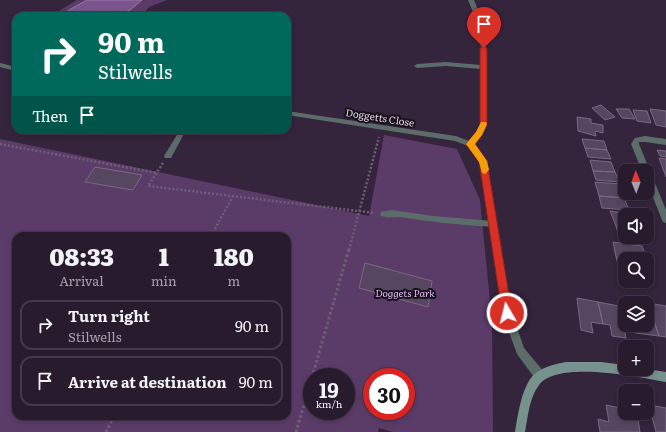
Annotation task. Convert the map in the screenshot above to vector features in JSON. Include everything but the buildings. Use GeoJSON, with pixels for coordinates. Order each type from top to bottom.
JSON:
{"type":"FeatureCollection","features":[{"type":"Feature","properties":{"kind":"street"},"geometry":{"type":"LineString","coordinates":[[472,0],[482,27],[484,67],[483,125],[480,133],[470,144],[483,161],[507,313],[520,351],[540,376]]}},
{"type":"Feature","properties":{"kind":"street"},"geometry":{"type":"LineString","coordinates":[[417,66],[446,64],[484,67]]}},
{"type":"Feature","properties":{"kind":"street"},"geometry":{"type":"LineString","coordinates":[[0,65],[12,68]]}},
{"type":"Feature","properties":{"kind":"street","name":"Doggetts Close"},"geometry":{"type":"LineString","coordinates":[[291,113],[456,139],[470,144]]}},
{"type":"Feature","properties":{"kind":"street"},"geometry":{"type":"LineString","coordinates":[[168,156],[181,134]]}},
{"type":"Feature","properties":{"kind":"street"},"geometry":{"type":"LineString","coordinates":[[643,164],[635,144],[637,140],[645,139],[666,142]]}},
{"type":"Feature","properties":{"kind":"street"},"geometry":{"type":"LineString","coordinates":[[654,191],[666,220]]}},
{"type":"Feature","properties":{"kind":"street"},"geometry":{"type":"LineString","coordinates":[[384,214],[392,213],[433,219],[493,224]]}},
{"type":"Feature","properties":{"kind":"street"},"geometry":{"type":"LineString","coordinates":[[520,432],[525,405],[531,389],[540,376],[560,367],[585,367],[666,377]]}},
{"type":"Feature","properties":{"kind":"path"},"geometry":{"type":"LineString","coordinates":[[315,368],[360,211],[381,128]]}},
{"type":"Feature","properties":{"kind":"path"},"geometry":{"type":"LineString","coordinates":[[0,144],[157,173]]}},
{"type":"Feature","properties":{"kind":"path"},"geometry":{"type":"LineString","coordinates":[[168,156],[148,186],[384,214]]}},
{"type":"Feature","properties":{"kind":"path"},"geometry":{"type":"LineString","coordinates":[[213,232],[233,196]]}},
{"type":"Feature","properties":{"kind":"path"},"geometry":{"type":"LineString","coordinates":[[296,432],[303,408]]}},
{"type":"Feature","properties":{"kind":"path"},"geometry":{"type":"LineString","coordinates":[[106,432],[112,420]]}},
{"type":"Feature","properties":{"kind":"green space"},"geometry":{"type":"Polygon","coordinates":[[[77,0],[167,0],[149,7],[145,12],[58,12],[77,0]]]}},
{"type":"Feature","properties":{"kind":"green space","name":"Doggets Park"},"geometry":{"type":"Polygon","coordinates":[[[384,135],[457,149],[480,200],[492,322],[493,432],[393,432],[379,428],[378,432],[0,432],[0,139],[369,216],[384,135]]]}},
{"type":"Feature","properties":{"kind":"shaded area"},"geometry":{"type":"Polygon","coordinates":[[[87,0],[142,0],[130,10],[125,12],[67,12],[87,0]]]}},
{"type":"Feature","properties":{"kind":"slow traffic"},"geometry":{"type":"LineString","coordinates":[[483,124],[480,133],[470,144],[479,154],[483,161],[485,170]]}},
{"type":"Feature","properties":{"kind":"route"},"geometry":{"type":"LineString","coordinates":[[484,48],[483,125],[480,133],[470,144],[483,161],[507,313]]}}]}
